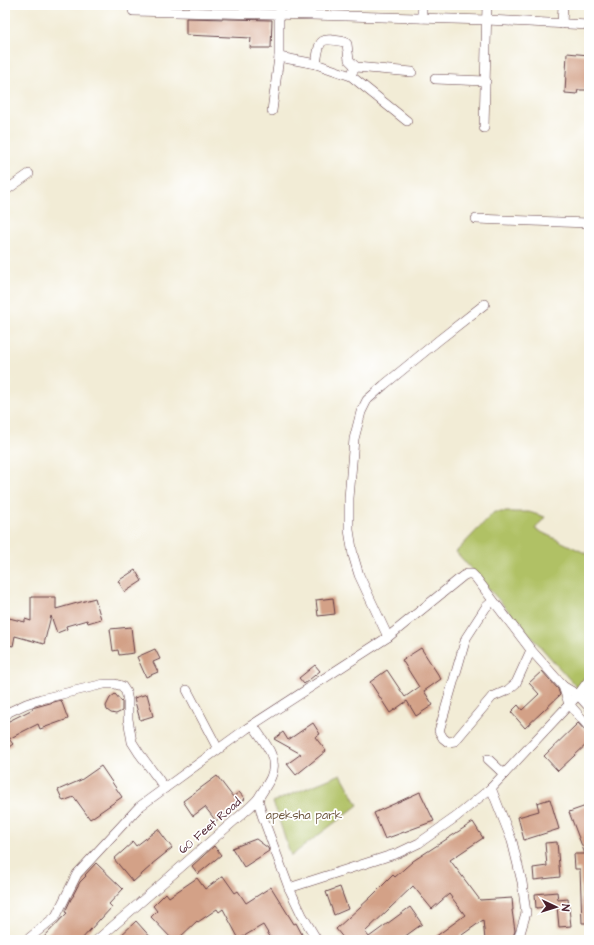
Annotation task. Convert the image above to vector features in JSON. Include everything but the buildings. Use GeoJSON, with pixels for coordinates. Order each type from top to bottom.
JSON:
{"type":"FeatureCollection","features":[{"type":"Feature","properties":{"kind":"street"},"geometry":{"type":"LineString","coordinates":[[272,111],[279,57],[279,15],[281,5]]}},
{"type":"Feature","properties":{"kind":"street"},"geometry":{"type":"LineString","coordinates":[[422,5],[422,18]]}},
{"type":"Feature","properties":{"kind":"street"},"geometry":{"type":"LineString","coordinates":[[484,128],[487,5]]}},
{"type":"Feature","properties":{"kind":"street"},"geometry":{"type":"LineString","coordinates":[[562,24],[563,5]]}},
{"type":"Feature","properties":{"kind":"street"},"geometry":{"type":"LineString","coordinates":[[133,11],[422,18],[589,25]]}},
{"type":"Feature","properties":{"kind":"street"},"geometry":{"type":"LineString","coordinates":[[316,64],[319,46],[322,42],[328,39],[345,42],[347,44],[349,60],[356,67],[412,72]]}},
{"type":"Feature","properties":{"kind":"street"},"geometry":{"type":"LineString","coordinates":[[279,57],[316,64],[350,76],[408,121]]}},
{"type":"Feature","properties":{"kind":"street"},"geometry":{"type":"LineString","coordinates":[[350,76],[356,67]]}},
{"type":"Feature","properties":{"kind":"street"},"geometry":{"type":"LineString","coordinates":[[435,79],[486,81]]}},
{"type":"Feature","properties":{"kind":"street"},"geometry":{"type":"LineString","coordinates":[[5,191],[29,174]]}},
{"type":"Feature","properties":{"kind":"street"},"geometry":{"type":"LineString","coordinates":[[476,218],[589,223]]}},
{"type":"Feature","properties":{"kind":"street"},"geometry":{"type":"LineString","coordinates":[[388,637],[359,575],[353,555],[349,530],[349,498],[354,439],[361,412],[367,400],[384,385],[485,304]]}},
{"type":"Feature","properties":{"kind":"street"},"geometry":{"type":"LineString","coordinates":[[27,940],[56,916],[77,874],[139,806],[253,725],[388,637],[446,589],[467,574],[472,574],[476,578],[531,650],[563,686],[578,695],[589,708]]}},
{"type":"Feature","properties":{"kind":"street"},"geometry":{"type":"LineString","coordinates":[[494,601],[486,607],[466,638],[439,731],[443,738],[448,742],[455,741],[492,697],[508,690],[516,683],[531,650]]}},
{"type":"Feature","properties":{"kind":"street"},"geometry":{"type":"LineString","coordinates":[[289,888],[398,853],[420,843],[456,817],[491,788],[578,695],[589,680]]}},
{"type":"Feature","properties":{"kind":"street"},"geometry":{"type":"LineString","coordinates":[[5,716],[9,712],[41,699],[104,684],[116,684],[122,686],[126,692],[128,701],[128,719],[132,742],[165,788]]}},
{"type":"Feature","properties":{"kind":"street"},"geometry":{"type":"LineString","coordinates":[[563,686],[569,704],[589,727]]}},
{"type":"Feature","properties":{"kind":"street"},"geometry":{"type":"LineString","coordinates":[[187,690],[218,749]]}},
{"type":"Feature","properties":{"kind":"street"},"geometry":{"type":"LineString","coordinates":[[253,725],[274,760],[274,767],[271,776],[258,799]]}},
{"type":"Feature","properties":{"kind":"street"},"geometry":{"type":"LineString","coordinates":[[488,759],[504,774]]}},
{"type":"Feature","properties":{"kind":"street"},"geometry":{"type":"LineString","coordinates":[[491,788],[512,841],[522,882],[526,914],[518,940]]}},
{"type":"Feature","properties":{"kind":"street","name":"60 Feet Road"},"geometry":{"type":"LineString","coordinates":[[97,940],[258,799],[262,815],[289,888],[302,915],[317,940]]}},
{"type":"Feature","properties":{"kind":"green space"},"geometry":{"type":"Polygon","coordinates":[[[494,512],[529,512],[545,517],[535,529],[589,555],[589,675],[579,690],[456,552],[494,512]]]}},
{"type":"Feature","properties":{"kind":"green space","name":"apeksha park"},"geometry":{"type":"Polygon","coordinates":[[[341,774],[358,805],[291,856],[273,802],[341,774]]]}}]}
